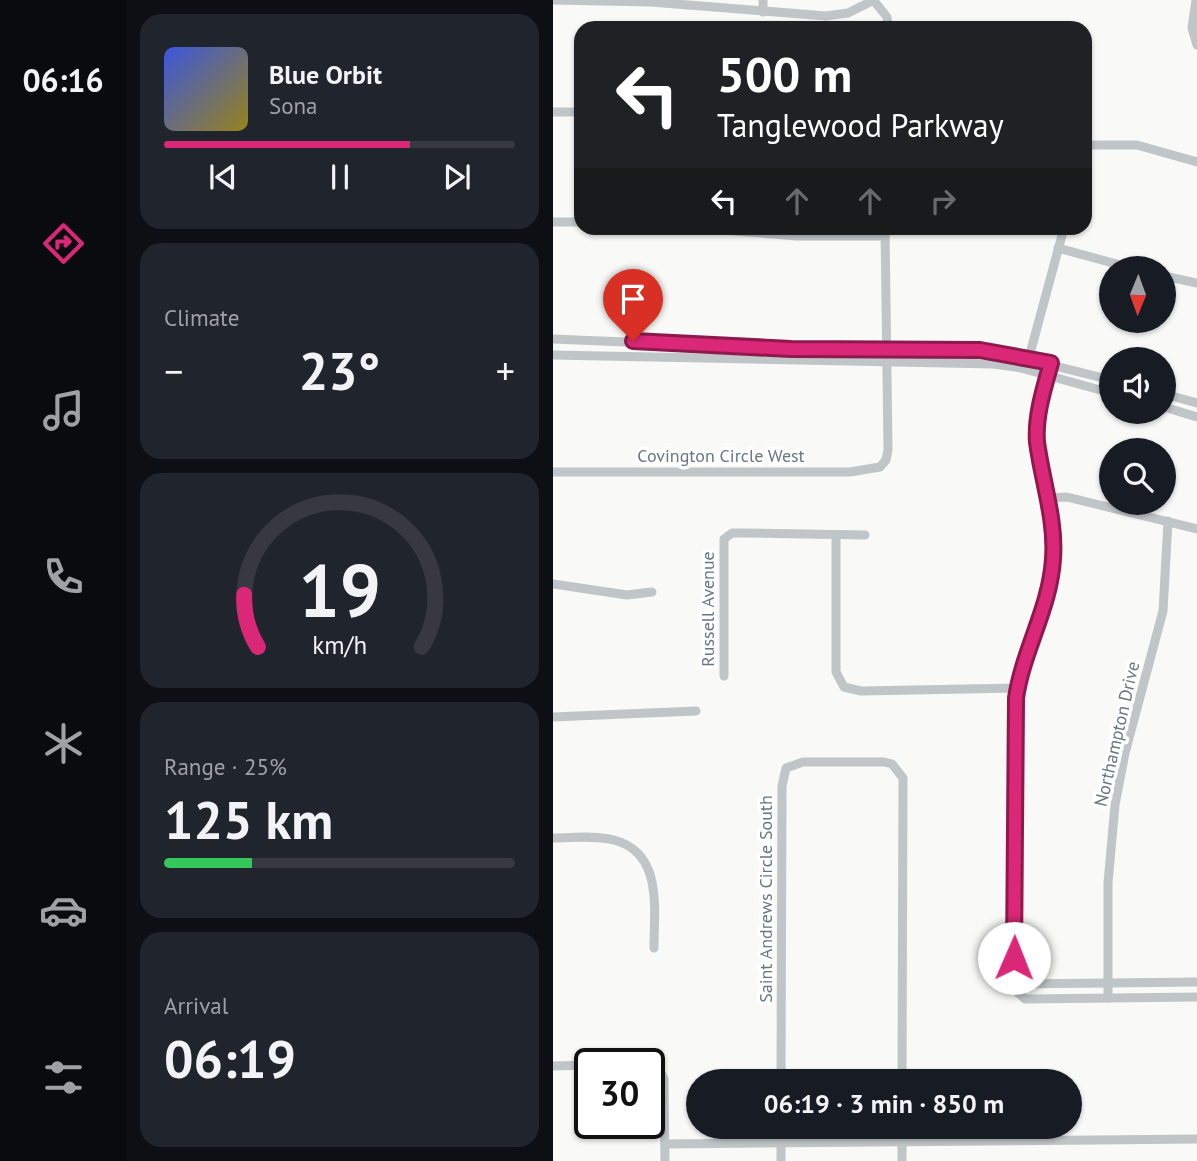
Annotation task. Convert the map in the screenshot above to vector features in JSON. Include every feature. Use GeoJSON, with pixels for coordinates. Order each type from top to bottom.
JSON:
{"type":"FeatureCollection","features":[{"type":"Feature","properties":{"kind":"street"},"geometry":{"type":"LineString","coordinates":[[762,0],[763,12]]}},
{"type":"Feature","properties":{"kind":"street"},"geometry":{"type":"LineString","coordinates":[[553,1],[651,1],[837,16],[858,10],[874,0],[887,21]]}},
{"type":"Feature","properties":{"kind":"street"},"geometry":{"type":"LineString","coordinates":[[1196,0],[1192,28],[1197,45]]}},
{"type":"Feature","properties":{"kind":"street"},"geometry":{"type":"LineString","coordinates":[[553,112],[574,112]]}},
{"type":"Feature","properties":{"kind":"street"},"geometry":{"type":"LineString","coordinates":[[1092,145],[1137,145],[1197,162]]}},
{"type":"Feature","properties":{"kind":"street"},"geometry":{"type":"LineString","coordinates":[[553,222],[574,222]]}},
{"type":"Feature","properties":{"kind":"street"},"geometry":{"type":"LineString","coordinates":[[785,235],[819,235]]}},
{"type":"Feature","properties":{"kind":"street"},"geometry":{"type":"LineString","coordinates":[[885,235],[887,362]]}},
{"type":"Feature","properties":{"kind":"street"},"geometry":{"type":"LineString","coordinates":[[1026,369],[1062,235]]}},
{"type":"Feature","properties":{"kind":"street"},"geometry":{"type":"LineString","coordinates":[[1058,248],[1099,259]]}},
{"type":"Feature","properties":{"kind":"street"},"geometry":{"type":"LineString","coordinates":[[1176,279],[1197,283]]}},
{"type":"Feature","properties":{"kind":"street"},"geometry":{"type":"LineString","coordinates":[[553,339],[773,348],[995,351],[1099,377]]}},
{"type":"Feature","properties":{"kind":"street"},"geometry":{"type":"LineString","coordinates":[[660,356],[661,342]]}},
{"type":"Feature","properties":{"kind":"street"},"geometry":{"type":"LineString","coordinates":[[773,348],[773,361]]}},
{"type":"Feature","properties":{"kind":"street"},"geometry":{"type":"LineString","coordinates":[[553,355],[773,361],[965,362],[1026,369],[1099,390]]}},
{"type":"Feature","properties":{"kind":"street","name":"Covington Circle West"},"geometry":{"type":"LineString","coordinates":[[553,472],[861,472],[880,467],[885,461],[887,362]]}},
{"type":"Feature","properties":{"kind":"street"},"geometry":{"type":"LineString","coordinates":[[1051,363],[1037,433],[1054,552],[1051,580],[1018,688],[1017,992],[1025,999],[1197,997]]}},
{"type":"Feature","properties":{"kind":"street"},"geometry":{"type":"LineString","coordinates":[[1176,398],[1197,404]]}},
{"type":"Feature","properties":{"kind":"street"},"geometry":{"type":"LineString","coordinates":[[1176,411],[1197,417]]}},
{"type":"Feature","properties":{"kind":"street"},"geometry":{"type":"LineString","coordinates":[[1047,498],[1067,497],[1197,529]]}},
{"type":"Feature","properties":{"kind":"street","name":"Northampton Drive"},"geometry":{"type":"LineString","coordinates":[[1108,998],[1108,874],[1115,805],[1125,753],[1163,611],[1168,521]]}},
{"type":"Feature","properties":{"kind":"street","name":"Russell Avenue"},"geometry":{"type":"LineString","coordinates":[[724,676],[724,538],[732,533],[837,535]]}},
{"type":"Feature","properties":{"kind":"street"},"geometry":{"type":"LineString","coordinates":[[865,535],[837,535],[836,672],[844,687],[861,691],[1018,688]]}},
{"type":"Feature","properties":{"kind":"street"},"geometry":{"type":"LineString","coordinates":[[553,584],[627,595],[652,592]]}},
{"type":"Feature","properties":{"kind":"street"},"geometry":{"type":"LineString","coordinates":[[553,717],[696,711]]}},
{"type":"Feature","properties":{"kind":"street","name":"Saint Andrews Circle South"},"geometry":{"type":"LineString","coordinates":[[781,1069],[782,776],[794,763],[884,762],[892,764],[903,778],[902,1069]]}},
{"type":"Feature","properties":{"kind":"street"},"geometry":{"type":"LineString","coordinates":[[553,838],[614,840],[631,848],[644,861],[654,886],[654,947]]}},
{"type":"Feature","properties":{"kind":"street"},"geometry":{"type":"LineString","coordinates":[[1016,984],[1197,982]]}},
{"type":"Feature","properties":{"kind":"street"},"geometry":{"type":"LineString","coordinates":[[553,1066],[574,1065]]}},
{"type":"Feature","properties":{"kind":"street"},"geometry":{"type":"LineString","coordinates":[[665,1139],[665,1161]]}},
{"type":"Feature","properties":{"kind":"street"},"geometry":{"type":"LineString","coordinates":[[665,1144],[1197,1139]]}},
{"type":"Feature","properties":{"kind":"street"},"geometry":{"type":"LineString","coordinates":[[902,1141],[902,1161]]}},
{"type":"Feature","properties":{"kind":"street"},"geometry":{"type":"LineString","coordinates":[[781,1142],[781,1161]]}},
{"type":"Feature","properties":{"kind":"route"},"geometry":{"type":"LineString","coordinates":[[633,341],[791,349],[980,350],[1051,363],[1037,423],[1037,443],[1050,512],[1054,552],[1046,601],[1025,659],[1016,698],[1014,958]]}}]}
